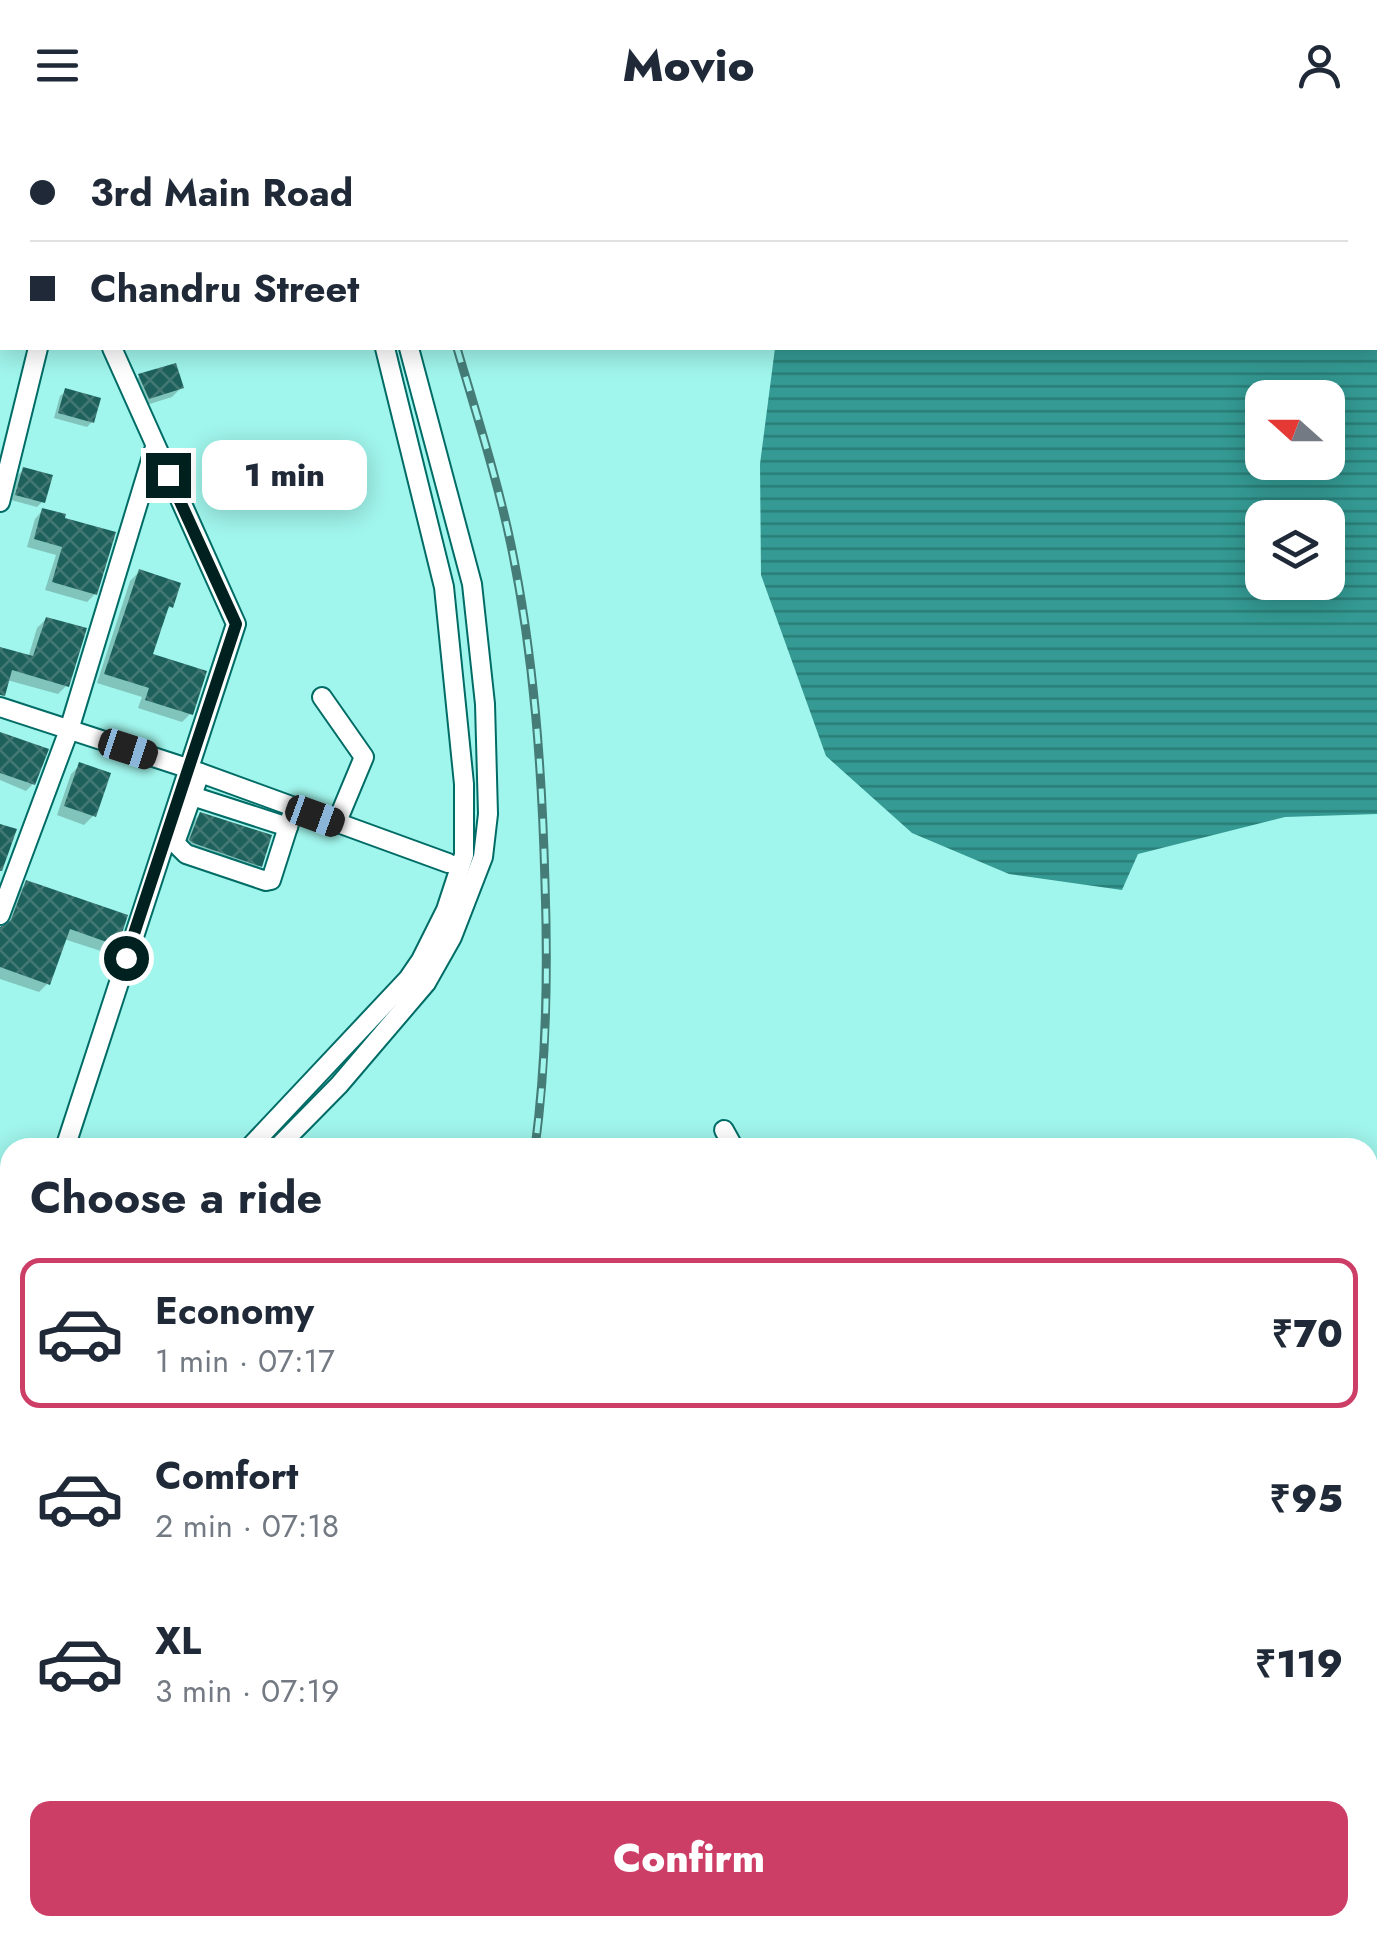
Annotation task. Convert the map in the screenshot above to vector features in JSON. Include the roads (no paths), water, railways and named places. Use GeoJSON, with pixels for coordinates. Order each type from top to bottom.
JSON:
{"type":"FeatureCollection","features":[{"type":"Feature","properties":{"kind":"street"},"geometry":{"type":"LineString","coordinates":[[0,502],[38,350]]}},
{"type":"Feature","properties":{"kind":"street"},"geometry":{"type":"LineString","coordinates":[[68,1138],[194,771],[236,629],[235,616],[113,350]]}},
{"type":"Feature","properties":{"kind":"street"},"geometry":{"type":"LineString","coordinates":[[258,1138],[408,978],[446,910],[464,855],[464,784],[444,587],[385,350]]}},
{"type":"Feature","properties":{"kind":"street"},"geometry":{"type":"LineString","coordinates":[[286,1138],[389,1030],[426,983],[452,936],[483,858],[488,814],[485,704],[472,584],[410,350]]}},
{"type":"Feature","properties":{"kind":"street"},"geometry":{"type":"LineString","coordinates":[[0,915],[69,730],[155,447]]}},
{"type":"Feature","properties":{"kind":"street"},"geometry":{"type":"LineString","coordinates":[[322,697],[364,757],[336,824]]}},
{"type":"Feature","properties":{"kind":"street"},"geometry":{"type":"LineString","coordinates":[[0,707],[194,771],[448,863]]}},
{"type":"Feature","properties":{"kind":"street"},"geometry":{"type":"LineString","coordinates":[[194,771],[192,796],[175,843],[177,848],[250,876],[271,880],[294,808]]}},
{"type":"Feature","properties":{"kind":"street"},"geometry":{"type":"LineString","coordinates":[[215,803],[222,782]]}},
{"type":"Feature","properties":{"kind":"street"},"geometry":{"type":"LineString","coordinates":[[192,796],[288,827]]}},
{"type":"Feature","properties":{"kind":"street"},"geometry":{"type":"LineString","coordinates":[[257,817],[264,797]]}},
{"type":"Feature","properties":{"kind":"street"},"geometry":{"type":"LineString","coordinates":[[724,1130],[728,1138]]}},
{"type":"Feature","properties":{"kind":"water"},"geometry":{"type":"Polygon","coordinates":[[[775,350],[1377,350],[1377,814],[1285,817],[1138,854],[1122,890],[1009,874],[912,833],[826,756],[761,575],[760,464],[775,350]]]}},
{"type":"Feature","properties":{"kind":"railway"},"geometry":{"type":"LineString","coordinates":[[458,350],[511,545],[536,713],[546,949],[544,1049],[536,1138]]}}]}
